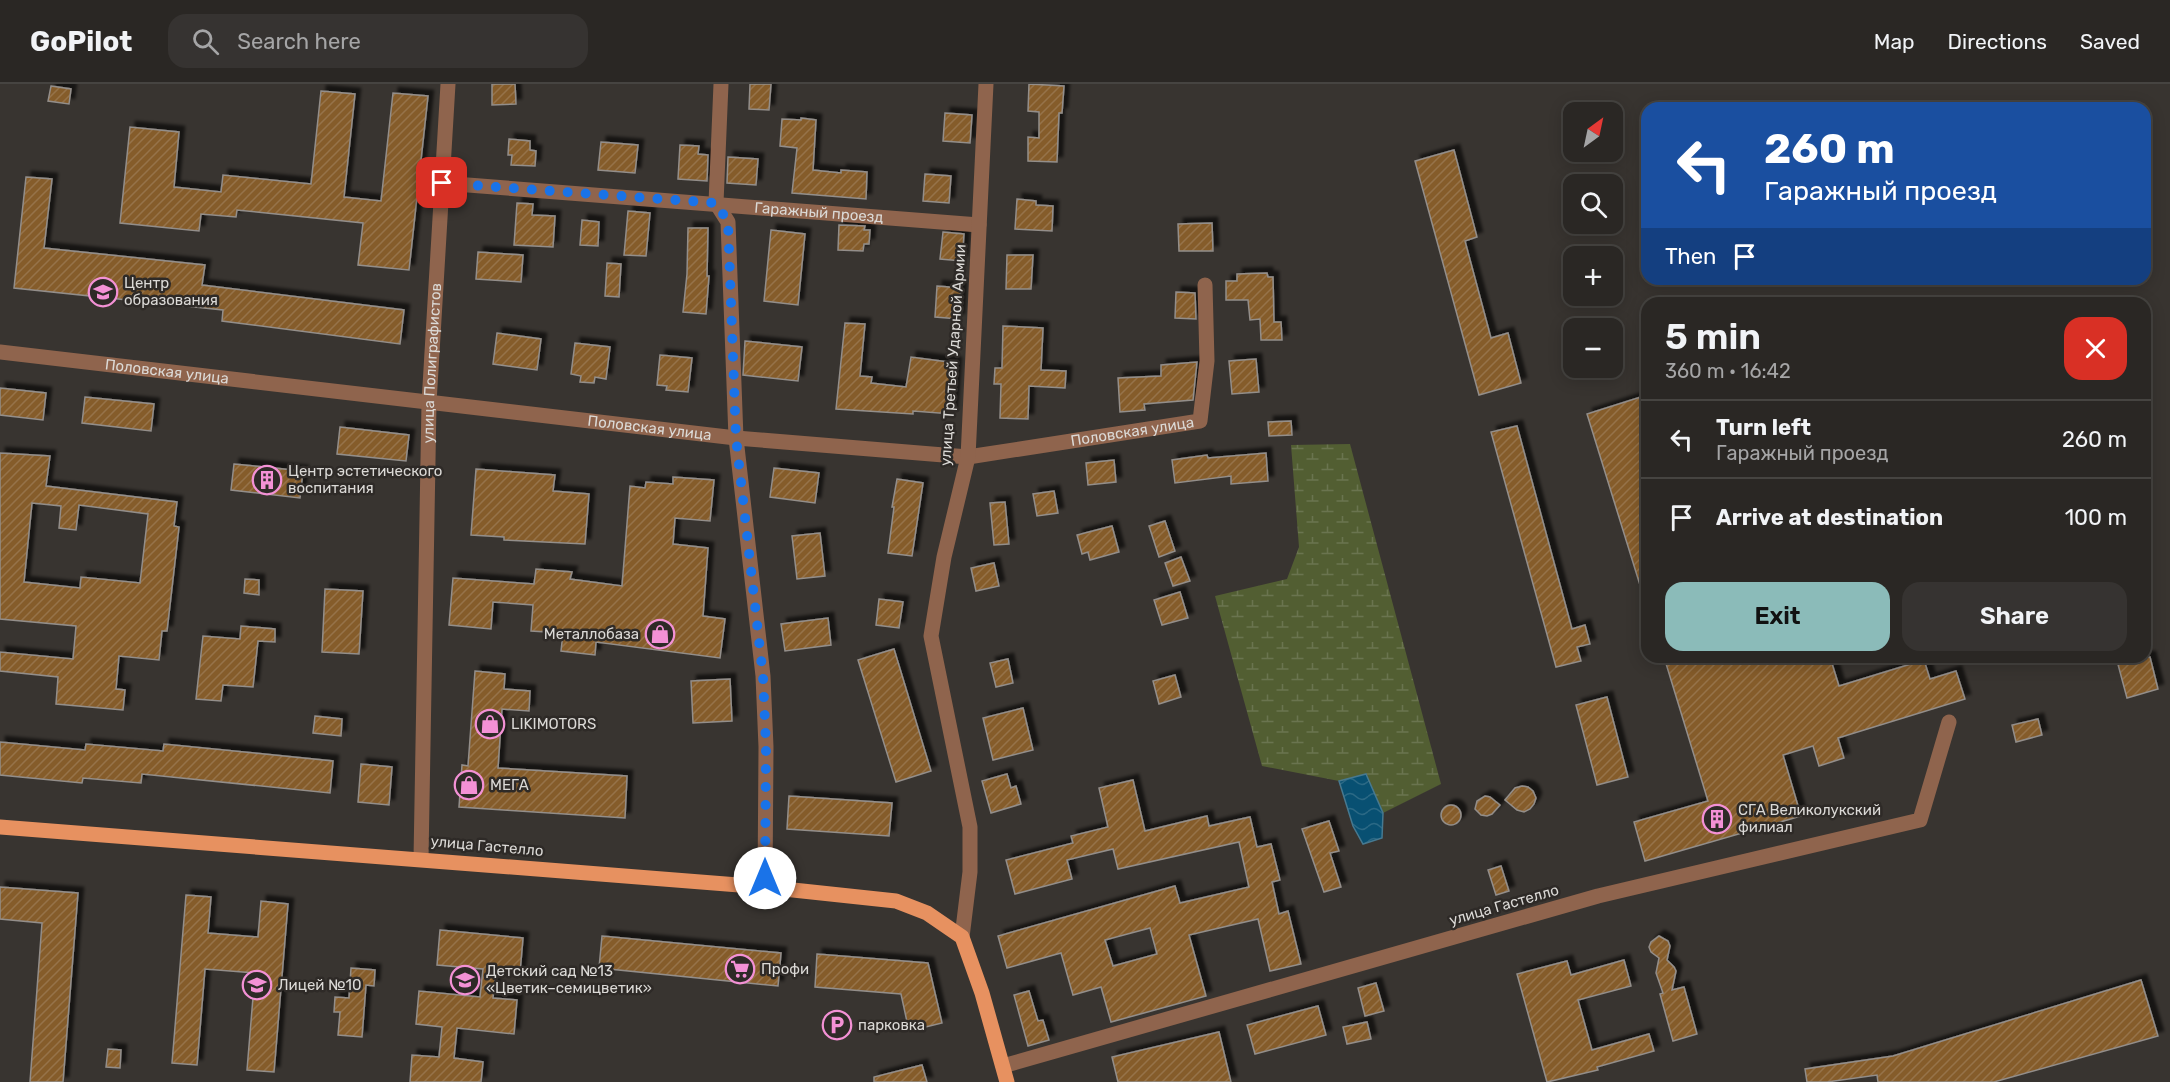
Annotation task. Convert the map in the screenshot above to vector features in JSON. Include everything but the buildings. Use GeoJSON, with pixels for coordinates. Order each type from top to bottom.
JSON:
{"type":"FeatureCollection","features":[{"type":"Feature","properties":{"kind":"main road","name":"улица Гастелло"},"geometry":{"type":"LineString","coordinates":[[0,827],[765,887],[896,901],[927,913],[962,937]]}},
{"type":"Feature","properties":{"kind":"main road","name":"улица Третьей Ударной Армии"},"geometry":{"type":"LineString","coordinates":[[962,937],[982,993],[1007,1082]]}},
{"type":"Feature","properties":{"kind":"street","name":"улица Полиграфистов"},"geometry":{"type":"LineString","coordinates":[[421,859],[429,403],[448,84]]}},
{"type":"Feature","properties":{"kind":"street"},"geometry":{"type":"LineString","coordinates":[[721,84],[716,203],[728,222],[736,438],[763,676],[766,747],[765,887]]}},
{"type":"Feature","properties":{"kind":"street","name":"улица Третьей Ударной Армии"},"geometry":{"type":"LineString","coordinates":[[962,937],[970,872],[970,827],[931,636],[944,557],[968,457],[986,84]]}},
{"type":"Feature","properties":{"kind":"street","name":"Гаражный проезд"},"geometry":{"type":"LineString","coordinates":[[442,183],[979,225]]}},
{"type":"Feature","properties":{"kind":"street","name":"Половская улица"},"geometry":{"type":"LineString","coordinates":[[0,352],[736,438],[968,457],[1200,421],[1207,361],[1205,285]]}},
{"type":"Feature","properties":{"kind":"street","name":"улица Гастелло"},"geometry":{"type":"LineString","coordinates":[[1003,1065],[1598,896],[1920,820],[1949,722]]}},
{"type":"Feature","properties":{"kind":"green space"},"geometry":{"type":"Polygon","coordinates":[[[1350,444],[1441,784],[1383,813],[1366,774],[1339,781],[1262,766],[1215,596],[1287,579],[1299,547],[1291,445],[1350,444]]]}},
{"type":"Feature","properties":{"kind":"water"},"geometry":{"type":"Polygon","coordinates":[[[1366,774],[1383,813],[1382,838],[1363,844],[1353,826],[1339,781],[1366,774]]]}},
{"type":"Feature","properties":{"kind":"place","name":"Центр образования"},"geometry":{"type":"Point","coordinates":[103,292]}},
{"type":"Feature","properties":{"kind":"place","name":"Центр эстетического воспитания"},"geometry":{"type":"Point","coordinates":[267,480]}},
{"type":"Feature","properties":{"kind":"place","name":"Металлобаза"},"geometry":{"type":"Point","coordinates":[660,634]}},
{"type":"Feature","properties":{"kind":"place","name":"LIKIMOTORS"},"geometry":{"type":"Point","coordinates":[490,724]}},
{"type":"Feature","properties":{"kind":"place","name":"МЕГА"},"geometry":{"type":"Point","coordinates":[469,785]}},
{"type":"Feature","properties":{"kind":"place","name":"СГА Великолукский филиал"},"geometry":{"type":"Point","coordinates":[1717,819]}},
{"type":"Feature","properties":{"kind":"place","name":"Профи"},"geometry":{"type":"Point","coordinates":[740,969]}},
{"type":"Feature","properties":{"kind":"place","name":"Детский сад №13 «Цветик–семицветик»"},"geometry":{"type":"Point","coordinates":[465,980]}},
{"type":"Feature","properties":{"kind":"place","name":"Лицей №10"},"geometry":{"type":"Point","coordinates":[257,985]}},
{"type":"Feature","properties":{"kind":"place","name":"парковка"},"geometry":{"type":"Point","coordinates":[837,1025]}},
{"type":"Feature","properties":{"kind":"route"},"geometry":{"type":"LineString","coordinates":[[442,183],[716,203],[728,222],[736,438],[763,676],[766,747],[765,878]]}}]}
